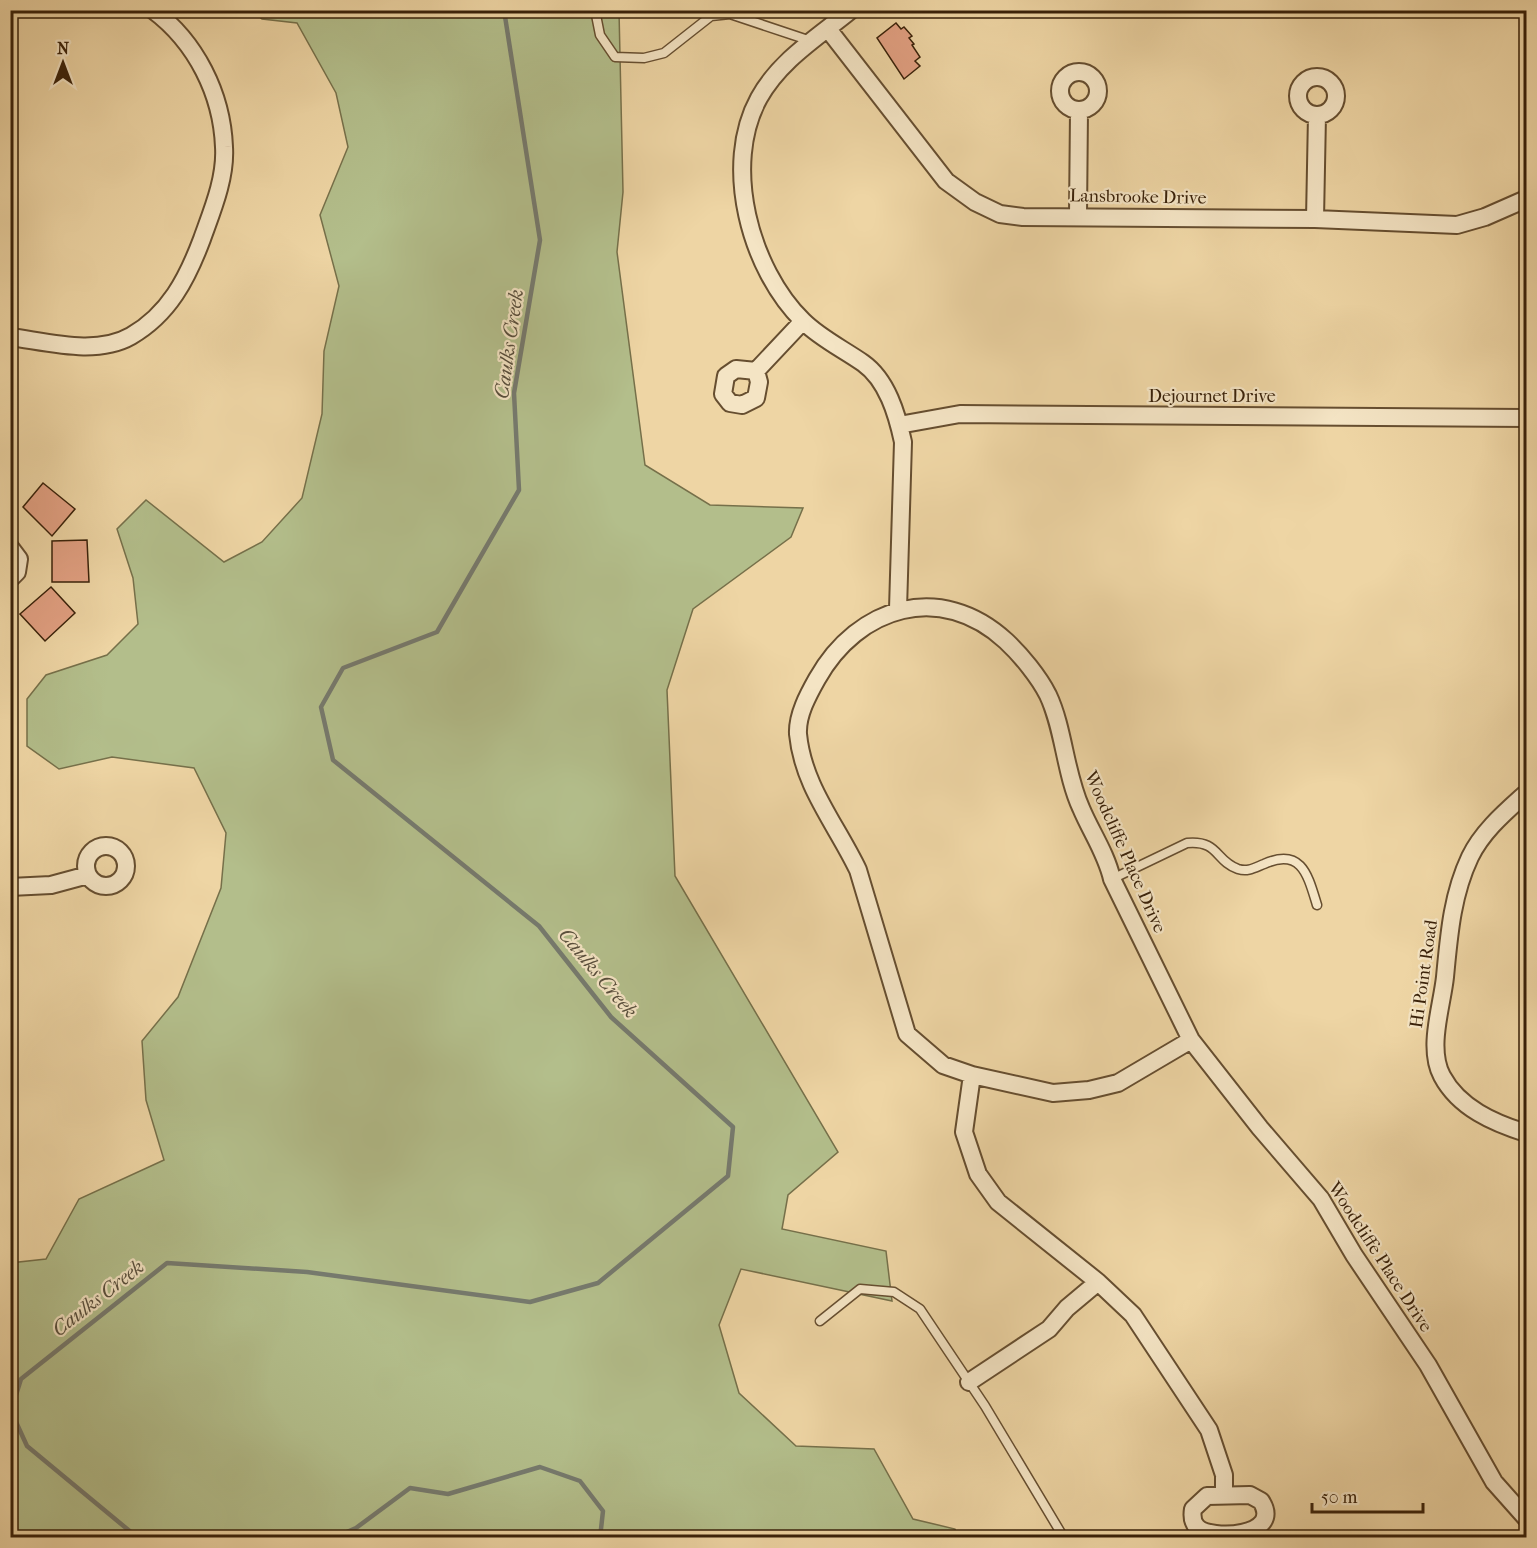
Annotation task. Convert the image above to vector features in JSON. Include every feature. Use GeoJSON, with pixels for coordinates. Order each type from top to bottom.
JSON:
{"type":"FeatureCollection","features":[{"type":"Feature","properties":{"kind":"street"},"geometry":{"type":"LineString","coordinates":[[10,337],[86,348],[129,337],[164,312],[190,272],[217,199],[224,148],[216,102],[198,57],[171,23],[153,10]]}},
{"type":"Feature","properties":{"kind":"street"},"geometry":{"type":"LineString","coordinates":[[850,10],[790,58],[759,98],[748,126],[743,156],[744,195],[749,225],[759,253],[777,289],[803,321],[865,364],[883,384],[903,442],[898,609],[845,641],[828,659],[802,711],[798,732],[803,768],[814,793],[858,870],[907,1034],[943,1065],[972,1075],[1053,1093],[1089,1090],[1118,1083],[1191,1040]]}},
{"type":"Feature","properties":{"kind":"street","name":"Lansbrooke Drive"},"geometry":{"type":"LineString","coordinates":[[828,29],[946,181],[975,202],[1000,214],[1023,217],[1078,215],[1315,219],[1457,225],[1485,217],[1527,199]]}},
{"type":"Feature","properties":{"kind":"street"},"geometry":{"type":"LineString","coordinates":[[1078,215],[1079,111]]}},
{"type":"Feature","properties":{"kind":"street"},"geometry":{"type":"LineString","coordinates":[[1315,219],[1317,115]]}},
{"type":"Feature","properties":{"kind":"street"},"geometry":{"type":"LineString","coordinates":[[756,371],[803,321]]}},
{"type":"Feature","properties":{"kind":"street","name":"Dejournet Drive"},"geometry":{"type":"LineString","coordinates":[[899,425],[960,414],[1527,418]]}},
{"type":"Feature","properties":{"kind":"street"},"geometry":{"type":"LineString","coordinates":[[10,547],[19,559],[17,572],[10,579]]}},
{"type":"Feature","properties":{"kind":"street","name":"Woodcliffe Place Drive"},"geometry":{"type":"LineString","coordinates":[[898,609],[951,610],[975,620],[1006,641],[1048,696],[1069,777],[1081,808],[1108,861],[1112,879],[1191,1040],[1260,1128],[1321,1199],[1354,1255],[1428,1365],[1494,1482],[1527,1518]]}},
{"type":"Feature","properties":{"kind":"street","name":"Hi Point Road"},"geometry":{"type":"LineString","coordinates":[[1524,795],[1498,819],[1471,855],[1456,894],[1446,948],[1445,976],[1435,1041],[1441,1075],[1457,1097],[1494,1124],[1527,1133]]}},
{"type":"Feature","properties":{"kind":"street"},"geometry":{"type":"LineString","coordinates":[[10,887],[51,885],[88,875]]}},
{"type":"Feature","properties":{"kind":"street"},"geometry":{"type":"LineString","coordinates":[[972,1075],[964,1132],[978,1174],[998,1202],[1098,1282],[1133,1314],[1209,1430],[1224,1475],[1224,1496]]}},
{"type":"Feature","properties":{"kind":"street"},"geometry":{"type":"LineString","coordinates":[[969,1382],[1048,1329],[1067,1308],[1098,1282]]}},
{"type":"Feature","properties":{"kind":"lane"},"geometry":{"type":"LineString","coordinates":[[595,10],[600,34],[615,57],[644,58],[664,53],[711,16],[730,14],[812,41]]}},
{"type":"Feature","properties":{"kind":"lane"},"geometry":{"type":"LineString","coordinates":[[1112,879],[1187,843],[1199,842],[1212,846],[1236,868],[1249,871],[1278,858],[1295,861],[1307,873],[1317,905]]}},
{"type":"Feature","properties":{"kind":"lane"},"geometry":{"type":"LineString","coordinates":[[820,1322],[860,1289],[894,1292],[921,1309],[969,1382],[1064,1538]]}},
{"type":"Feature","properties":{"kind":"green space"},"geometry":{"type":"Polygon","coordinates":[[[252,11],[619,11],[623,192],[617,252],[645,465],[710,505],[803,508],[791,537],[693,609],[667,690],[675,876],[838,1152],[788,1195],[782,1229],[886,1251],[892,1301],[741,1269],[719,1325],[739,1393],[796,1446],[874,1449],[913,1519],[955,1529],[957,1537],[11,1537],[10,1263],[46,1259],[79,1199],[164,1160],[146,1100],[142,1041],[178,997],[221,888],[226,833],[194,768],[112,757],[59,769],[27,746],[27,699],[46,675],[107,655],[138,624],[133,578],[117,529],[146,500],[224,562],[262,542],[302,498],[322,414],[324,351],[339,286],[320,215],[348,147],[336,93],[297,23],[262,19],[252,11]]]}},
{"type":"Feature","properties":{"kind":"building"},"geometry":{"type":"Polygon","coordinates":[[[896,23],[901,29],[904,27],[912,36],[909,38],[920,57],[915,61],[920,66],[904,79],[877,38],[896,23]]]}},
{"type":"Feature","properties":{"kind":"building"},"geometry":{"type":"Polygon","coordinates":[[[43,483],[75,509],[52,536],[23,507],[43,483]]]}},
{"type":"Feature","properties":{"kind":"building"},"geometry":{"type":"Polygon","coordinates":[[[87,540],[89,582],[52,582],[52,541],[87,540]]]}},
{"type":"Feature","properties":{"kind":"building"},"geometry":{"type":"Polygon","coordinates":[[[51,587],[75,613],[45,641],[20,614],[51,587]]]}},
{"type":"Feature","properties":{"kind":"waterway","name":"Caulks Creek"},"geometry":{"type":"LineString","coordinates":[[133,1538],[132,1533],[27,1446],[11,1411],[21,1379],[167,1263],[307,1272],[530,1302],[598,1283],[728,1176],[733,1127],[611,1017],[539,926],[333,760],[321,707],[343,668],[437,632],[519,490],[514,393],[540,240],[504,10]]}},
{"type":"Feature","properties":{"kind":"waterway","name":"Caulks Creek"},"geometry":{"type":"LineString","coordinates":[[333,1538],[356,1528],[410,1488],[448,1494],[540,1467],[580,1481],[603,1511],[600,1538]]}}]}
